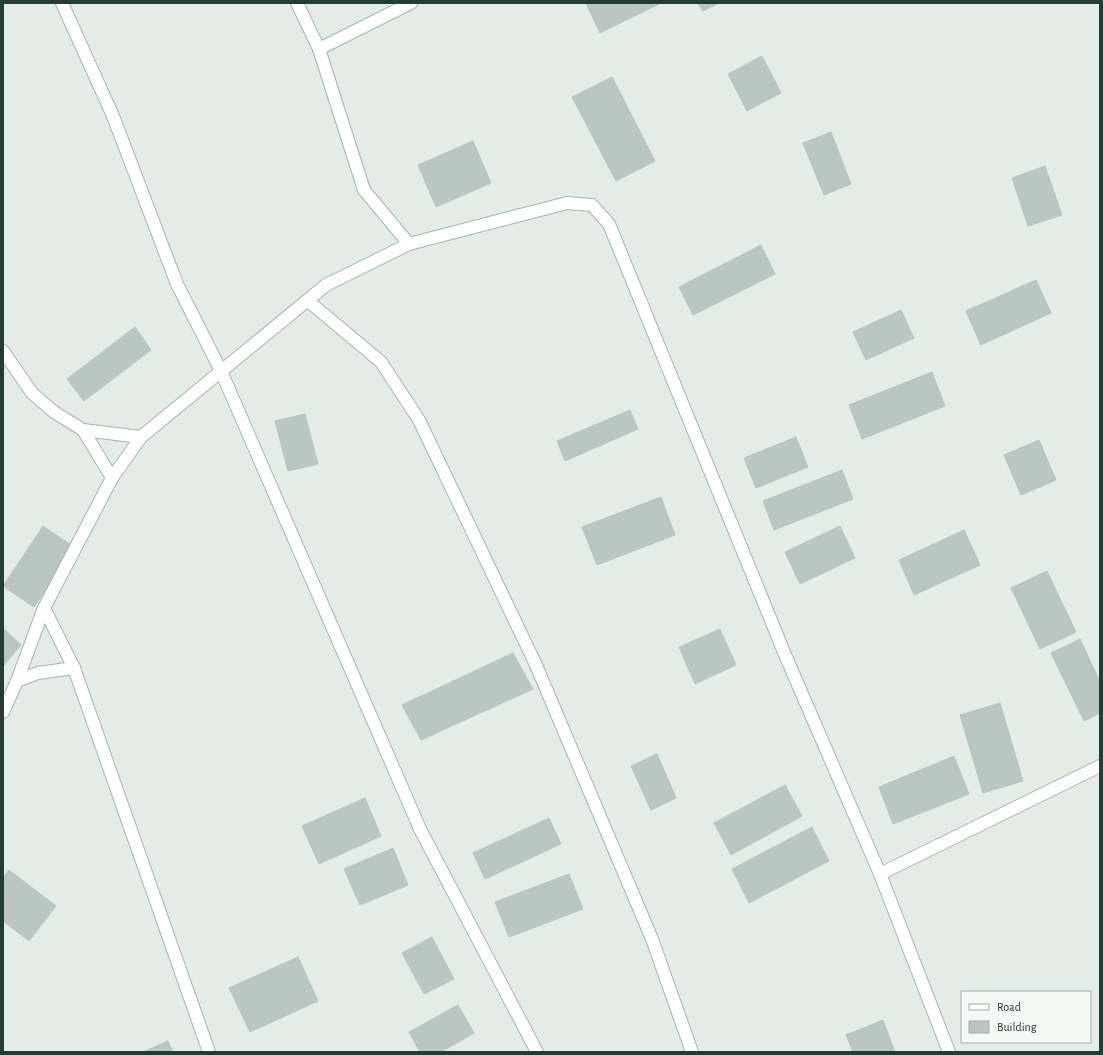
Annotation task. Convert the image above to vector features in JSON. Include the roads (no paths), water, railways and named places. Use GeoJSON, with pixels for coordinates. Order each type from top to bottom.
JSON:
{"type":"FeatureCollection","features":[{"type":"Feature","properties":{"kind":"street"},"geometry":{"type":"LineString","coordinates":[[62,3],[113,116],[177,284],[221,371],[420,828],[537,1052]]}},
{"type":"Feature","properties":{"kind":"street"},"geometry":{"type":"LineString","coordinates":[[298,3],[319,49],[364,190],[409,244]]}},
{"type":"Feature","properties":{"kind":"street"},"geometry":{"type":"LineString","coordinates":[[319,49],[411,3]]}},
{"type":"Feature","properties":{"kind":"street"},"geometry":{"type":"LineString","coordinates":[[3,712],[17,681],[44,608],[112,478],[141,437],[326,285],[409,244],[567,203],[592,205],[609,224],[786,657],[880,874],[948,1052]]}},
{"type":"Feature","properties":{"kind":"street"},"geometry":{"type":"LineString","coordinates":[[307,300],[381,362],[419,420],[536,665],[652,939],[692,1052]]}},
{"type":"Feature","properties":{"kind":"street"},"geometry":{"type":"LineString","coordinates":[[3,351],[32,393],[54,412],[83,430],[141,437]]}},
{"type":"Feature","properties":{"kind":"street"},"geometry":{"type":"LineString","coordinates":[[83,430],[112,478]]}},
{"type":"Feature","properties":{"kind":"street"},"geometry":{"type":"LineString","coordinates":[[44,608],[74,668],[209,1052]]}},
{"type":"Feature","properties":{"kind":"street"},"geometry":{"type":"LineString","coordinates":[[17,681],[38,673],[74,668]]}},
{"type":"Feature","properties":{"kind":"street"},"geometry":{"type":"LineString","coordinates":[[880,874],[1100,766]]}}]}
